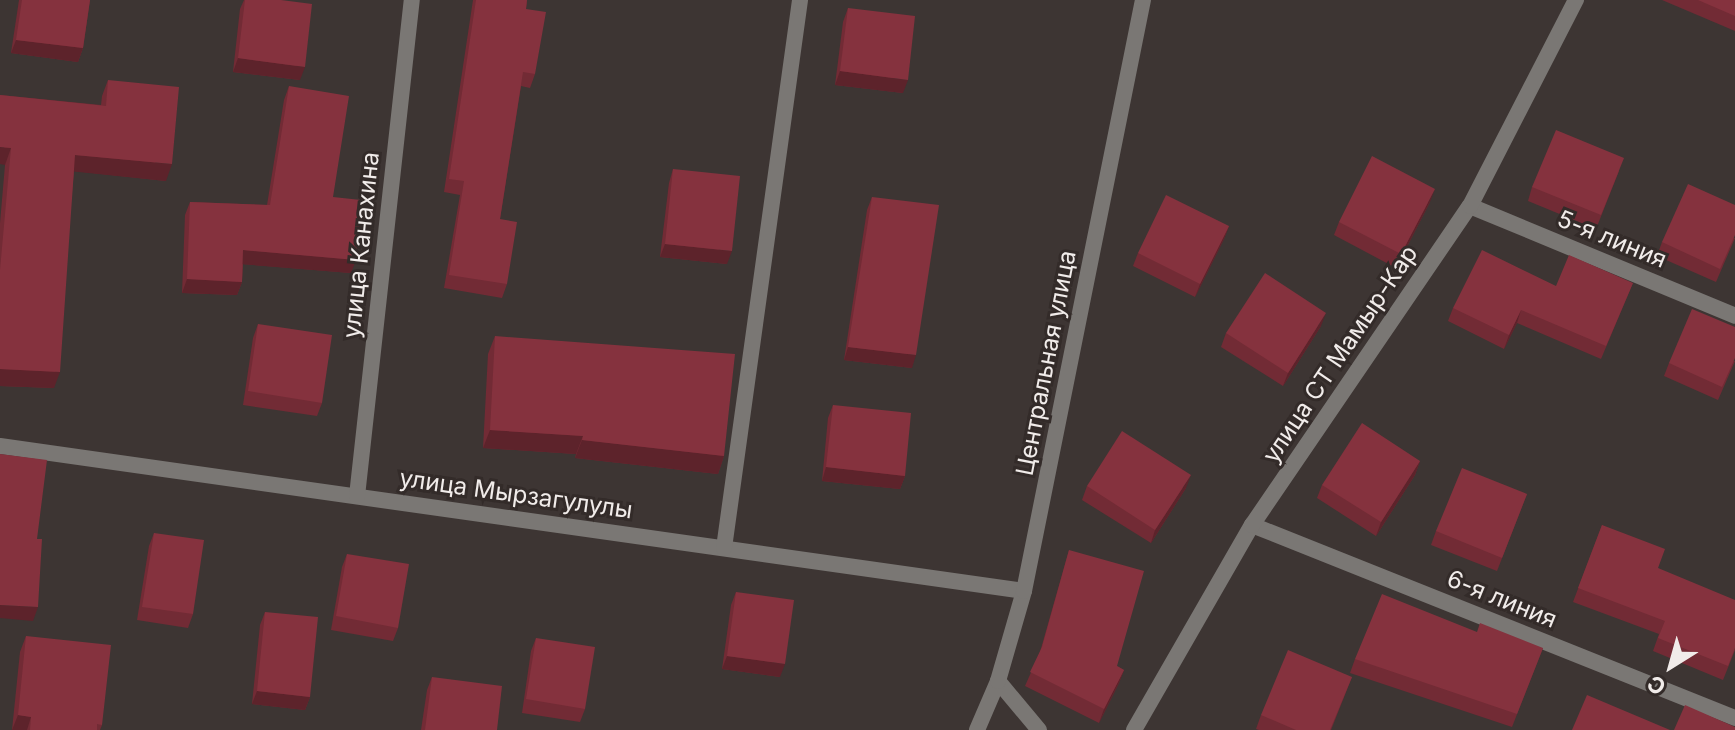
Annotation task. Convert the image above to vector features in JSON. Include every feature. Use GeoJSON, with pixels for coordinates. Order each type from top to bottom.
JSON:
{"type":"FeatureCollection","features":[{"type":"Feature","properties":{"kind":"street","name":"улица Канахина"},"geometry":{"type":"LineString","coordinates":[[357,496],[412,0]]}},
{"type":"Feature","properties":{"kind":"street"},"geometry":{"type":"LineString","coordinates":[[724,548],[800,0]]}},
{"type":"Feature","properties":{"kind":"street","name":"Центральная улица"},"geometry":{"type":"LineString","coordinates":[[977,730],[998,681],[1024,591],[1143,0]]}},
{"type":"Feature","properties":{"kind":"street","name":"улица СТ Мамыр-Кар"},"geometry":{"type":"LineString","coordinates":[[1134,730],[1252,525],[1470,206],[1576,0]]}},
{"type":"Feature","properties":{"kind":"street","name":"5-я линия"},"geometry":{"type":"LineString","coordinates":[[1470,206],[1735,316]]}},
{"type":"Feature","properties":{"kind":"street","name":"улица Мырзагулулы"},"geometry":{"type":"LineString","coordinates":[[0,446],[1024,591]]}},
{"type":"Feature","properties":{"kind":"street","name":"6-я линия"},"geometry":{"type":"LineString","coordinates":[[1252,525],[1735,718]]}},
{"type":"Feature","properties":{"kind":"street"},"geometry":{"type":"LineString","coordinates":[[998,681],[1039,730]]}},
{"type":"Feature","properties":{"kind":"building"},"geometry":{"type":"Polygon","coordinates":[[[22,0],[90,0],[83,48],[16,40],[22,0]]]}},
{"type":"Feature","properties":{"kind":"building"},"geometry":{"type":"Polygon","coordinates":[[[245,0],[312,4],[305,67],[238,58],[245,0]]]}},
{"type":"Feature","properties":{"kind":"building"},"geometry":{"type":"Polygon","coordinates":[[[476,0],[527,0],[526,9],[546,12],[535,74],[523,72],[500,219],[517,222],[507,284],[449,275],[464,181],[449,179],[476,0]]]}},
{"type":"Feature","properties":{"kind":"building"},"geometry":{"type":"Polygon","coordinates":[[[1698,0],[1735,0],[1735,16],[1698,0]]]}},
{"type":"Feature","properties":{"kind":"building"},"geometry":{"type":"Polygon","coordinates":[[[848,8],[915,16],[908,80],[840,71],[848,8]]]}},
{"type":"Feature","properties":{"kind":"building"},"geometry":{"type":"Polygon","coordinates":[[[108,80],[179,87],[172,164],[75,155],[60,372],[0,369],[0,270],[11,148],[0,147],[0,95],[106,106],[108,80]]]}},
{"type":"Feature","properties":{"kind":"building"},"geometry":{"type":"Polygon","coordinates":[[[289,86],[349,96],[333,197],[361,200],[356,260],[243,250],[242,282],[187,279],[190,202],[270,205],[289,86]]]}},
{"type":"Feature","properties":{"kind":"building"},"geometry":{"type":"Polygon","coordinates":[[[1556,130],[1624,158],[1601,215],[1532,187],[1556,130]]]}},
{"type":"Feature","properties":{"kind":"building"},"geometry":{"type":"Polygon","coordinates":[[[1372,156],[1435,189],[1401,254],[1339,222],[1372,156]]]}},
{"type":"Feature","properties":{"kind":"building"},"geometry":{"type":"Polygon","coordinates":[[[673,169],[740,176],[732,251],[665,244],[673,169]]]}},
{"type":"Feature","properties":{"kind":"building"},"geometry":{"type":"Polygon","coordinates":[[[1688,184],[1735,205],[1735,235],[1720,269],[1662,242],[1688,184]]]}},
{"type":"Feature","properties":{"kind":"building"},"geometry":{"type":"Polygon","coordinates":[[[1166,195],[1229,226],[1200,284],[1138,253],[1166,195]]]}},
{"type":"Feature","properties":{"kind":"building"},"geometry":{"type":"Polygon","coordinates":[[[872,197],[939,205],[916,355],[848,347],[872,197]]]}},
{"type":"Feature","properties":{"kind":"building"},"geometry":{"type":"Polygon","coordinates":[[[1482,250],[1556,286],[1569,255],[1633,283],[1606,346],[1521,310],[1509,335],[1453,308],[1482,250]]]}},
{"type":"Feature","properties":{"kind":"building"},"geometry":{"type":"Polygon","coordinates":[[[1265,273],[1326,313],[1288,373],[1226,333],[1265,273]]]}},
{"type":"Feature","properties":{"kind":"building"},"geometry":{"type":"Polygon","coordinates":[[[1692,309],[1735,327],[1735,358],[1722,387],[1669,363],[1692,309]]]}},
{"type":"Feature","properties":{"kind":"building"},"geometry":{"type":"Polygon","coordinates":[[[258,324],[332,335],[322,403],[248,391],[258,324]]]}},
{"type":"Feature","properties":{"kind":"building"},"geometry":{"type":"Polygon","coordinates":[[[495,336],[735,354],[724,456],[582,440],[583,436],[490,430],[495,336]]]}},
{"type":"Feature","properties":{"kind":"building"},"geometry":{"type":"Polygon","coordinates":[[[833,405],[911,413],[905,476],[826,467],[833,405]]]}},
{"type":"Feature","properties":{"kind":"building"},"geometry":{"type":"Polygon","coordinates":[[[1362,423],[1420,461],[1381,522],[1322,485],[1362,423]]]}},
{"type":"Feature","properties":{"kind":"building"},"geometry":{"type":"Polygon","coordinates":[[[1122,431],[1191,475],[1155,530],[1087,486],[1122,431]]]}},
{"type":"Feature","properties":{"kind":"building"},"geometry":{"type":"Polygon","coordinates":[[[0,454],[47,460],[37,539],[42,539],[38,607],[0,605],[0,454]]]}},
{"type":"Feature","properties":{"kind":"building"},"geometry":{"type":"Polygon","coordinates":[[[1462,468],[1527,494],[1502,558],[1436,531],[1462,468]]]}},
{"type":"Feature","properties":{"kind":"building"},"geometry":{"type":"Polygon","coordinates":[[[1602,525],[1665,549],[1658,568],[1735,600],[1735,648],[1728,666],[1658,638],[1665,621],[1578,588],[1602,525]]]}},
{"type":"Feature","properties":{"kind":"building"},"geometry":{"type":"Polygon","coordinates":[[[154,533],[204,540],[193,614],[142,607],[154,533]]]}},
{"type":"Feature","properties":{"kind":"building"},"geometry":{"type":"Polygon","coordinates":[[[1069,550],[1144,571],[1117,666],[1124,670],[1104,709],[1030,672],[1042,647],[1069,550]]]}},
{"type":"Feature","properties":{"kind":"building"},"geometry":{"type":"Polygon","coordinates":[[[347,554],[409,564],[398,628],[336,616],[347,554]]]}},
{"type":"Feature","properties":{"kind":"building"},"geometry":{"type":"Polygon","coordinates":[[[736,592],[794,600],[785,664],[727,656],[736,592]]]}},
{"type":"Feature","properties":{"kind":"building"},"geometry":{"type":"Polygon","coordinates":[[[1382,594],[1477,632],[1480,623],[1543,648],[1517,714],[1355,659],[1382,594]]]}},
{"type":"Feature","properties":{"kind":"building"},"geometry":{"type":"Polygon","coordinates":[[[265,612],[318,617],[310,697],[257,691],[265,612]]]}},
{"type":"Feature","properties":{"kind":"building"},"geometry":{"type":"Polygon","coordinates":[[[26,636],[111,645],[102,725],[97,724],[97,730],[30,730],[31,717],[18,715],[26,636]]]}},
{"type":"Feature","properties":{"kind":"building"},"geometry":{"type":"Polygon","coordinates":[[[536,638],[595,647],[585,709],[526,699],[536,638]]]}},
{"type":"Feature","properties":{"kind":"building"},"geometry":{"type":"Polygon","coordinates":[[[1288,650],[1352,677],[1330,730],[1296,730],[1261,715],[1288,650]]]}},
{"type":"Feature","properties":{"kind":"building"},"geometry":{"type":"Polygon","coordinates":[[[432,677],[502,686],[497,730],[425,730],[432,677]]]}},
{"type":"Feature","properties":{"kind":"building"},"geometry":{"type":"Polygon","coordinates":[[[1587,695],[1670,730],[1572,730],[1587,695]]]}},
{"type":"Feature","properties":{"kind":"building"},"geometry":{"type":"Polygon","coordinates":[[[1685,705],[1735,727],[1735,730],[1674,730],[1685,705]]]}}]}
